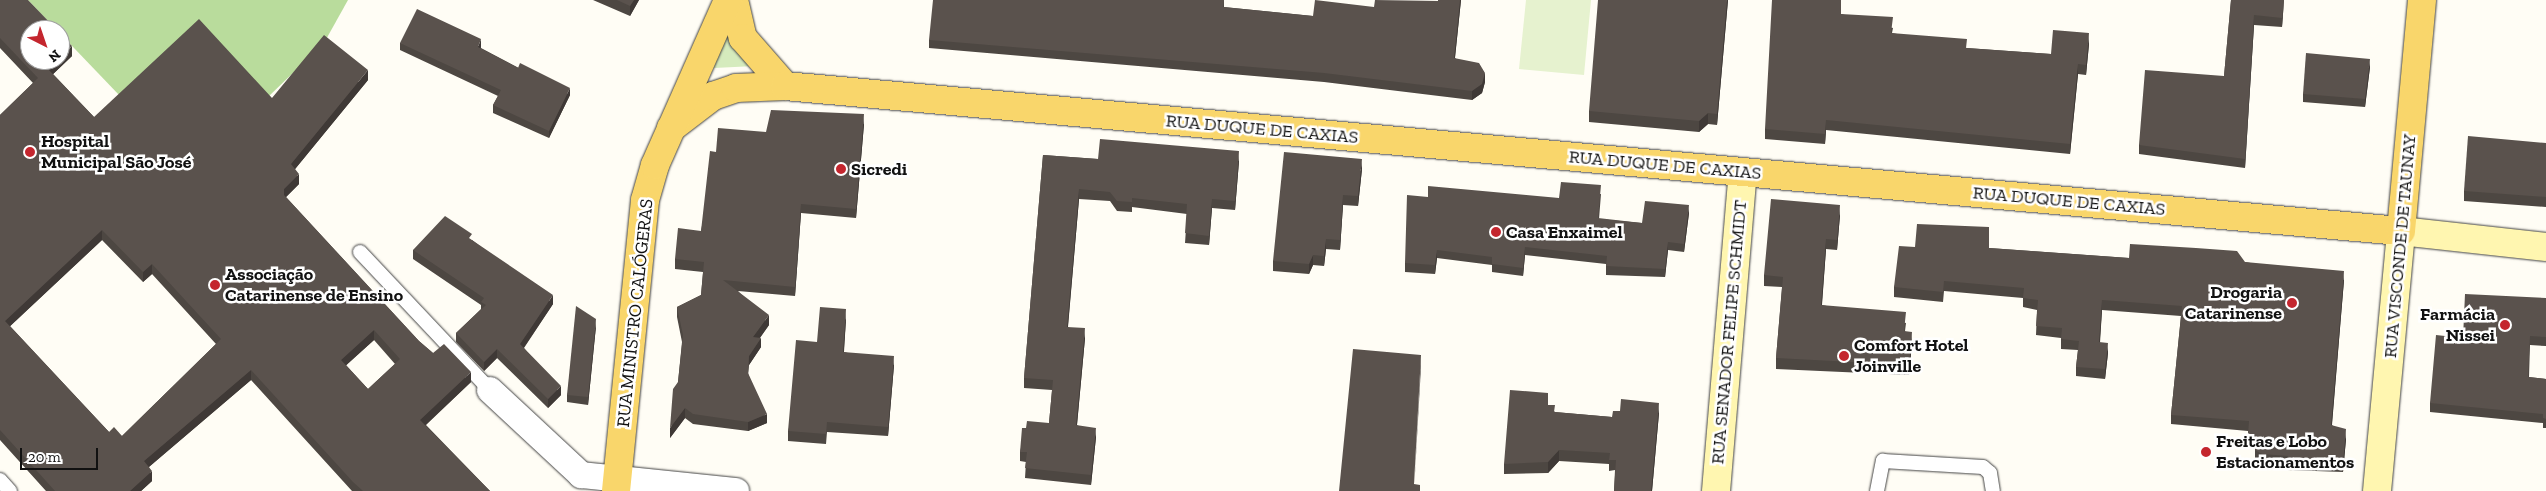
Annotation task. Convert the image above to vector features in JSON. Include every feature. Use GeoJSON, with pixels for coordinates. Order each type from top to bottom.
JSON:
{"type":"FeatureCollection","features":[{"type":"Feature","properties":{"kind":"main road","name":"RUA MINISTRO CALÓGERAS"},"geometry":{"type":"LineString","coordinates":[[616,486],[645,200],[671,128],[728,0]]}},
{"type":"Feature","properties":{"kind":"main road"},"geometry":{"type":"LineString","coordinates":[[734,0],[743,38],[756,58],[785,86]]}},
{"type":"Feature","properties":{"kind":"main road","name":"RUA VISCONDE DE TAUNAY"},"geometry":{"type":"LineString","coordinates":[[2377,491],[2422,0]]}},
{"type":"Feature","properties":{"kind":"main road","name":"RUA DUQUE DE CAXIAS"},"geometry":{"type":"LineString","coordinates":[[671,128],[713,96],[736,88],[785,86],[2401,231],[2546,246]]}},
{"type":"Feature","properties":{"kind":"main road","name":"RUA SENADOR FELIPE SCHMIDT"},"geometry":{"type":"LineString","coordinates":[[1716,491],[1743,172]]}},
{"type":"Feature","properties":{"kind":"street"},"geometry":{"type":"LineString","coordinates":[[490,390],[581,475],[616,486],[736,491]]}},
{"type":"Feature","properties":{"kind":"lane"},"geometry":{"type":"LineString","coordinates":[[360,252],[490,390]]}},
{"type":"Feature","properties":{"kind":"lane"},"geometry":{"type":"LineString","coordinates":[[1877,491],[1884,461],[1983,467],[1990,473],[1992,491]]}},
{"type":"Feature","properties":{"kind":"lane"},"geometry":{"type":"LineString","coordinates":[[0,480],[10,491]]}},
{"type":"Feature","properties":{"kind":"green space"},"geometry":{"type":"Polygon","coordinates":[[[28,0],[348,0],[324,43],[268,97],[120,96],[70,44],[70,20],[47,20],[28,0]]]}},
{"type":"Feature","properties":{"kind":"green space"},"geometry":{"type":"Polygon","coordinates":[[[1526,0],[1591,0],[1584,75],[1519,69],[1526,0]]]}},
{"type":"Feature","properties":{"kind":"green space"},"geometry":{"type":"Polygon","coordinates":[[[723,25],[755,66],[714,68],[697,79],[723,25]]]}},
{"type":"Feature","properties":{"kind":"building","name":"Associação Catarinense de Ensino"},"geometry":{"type":"Polygon","coordinates":[[[0,0],[28,0],[47,20],[20,20],[20,59],[0,38],[0,0]]]}},
{"type":"Feature","properties":{"kind":"building"},"geometry":{"type":"Polygon","coordinates":[[[617,0],[634,0],[630,6],[617,0]]]}},
{"type":"Feature","properties":{"kind":"building"},"geometry":{"type":"Polygon","coordinates":[[[933,0],[1224,0],[1223,7],[1313,16],[1315,0],[1374,7],[1375,0],[1460,0],[1454,58],[1479,63],[1485,73],[1482,84],[1472,91],[1324,73],[929,40],[933,0]]]}},
{"type":"Feature","properties":{"kind":"building"},"geometry":{"type":"Polygon","coordinates":[[[1598,0],[1727,0],[1717,114],[1708,113],[1699,121],[1589,111],[1598,0]]]}},
{"type":"Feature","properties":{"kind":"building"},"geometry":{"type":"Polygon","coordinates":[[[1772,0],[1841,0],[1841,14],[1893,17],[1891,33],[1967,39],[1966,48],[2051,54],[2053,30],[2089,33],[2086,65],[2078,64],[2070,144],[1826,120],[1825,134],[1765,129],[1772,0]]]}},
{"type":"Feature","properties":{"kind":"building"},"geometry":{"type":"Polygon","coordinates":[[[2231,0],[2284,0],[2282,18],[2254,15],[2245,159],[2139,145],[2145,70],[2224,76],[2231,0]]]}},
{"type":"Feature","properties":{"kind":"building"},"geometry":{"type":"Polygon","coordinates":[[[417,9],[481,39],[478,47],[518,68],[520,63],[570,88],[549,131],[493,105],[501,90],[400,43],[417,9]]]}},
{"type":"Feature","properties":{"kind":"building","name":"Associação Catarinense de Ensino"},"geometry":{"type":"Polygon","coordinates":[[[199,19],[272,98],[324,35],[368,70],[291,164],[299,174],[284,189],[284,195],[419,341],[433,353],[444,344],[471,372],[420,420],[490,491],[363,491],[251,370],[144,461],[152,471],[130,491],[55,491],[0,430],[0,115],[38,78],[30,70],[49,70],[94,117],[199,19]],[[102,230],[5,321],[109,432],[114,427],[122,436],[221,339],[152,264],[143,272],[102,230]],[[374,330],[341,360],[368,389],[400,359],[374,330]]]}},
{"type":"Feature","properties":{"kind":"building"},"geometry":{"type":"Polygon","coordinates":[[[2306,53],[2370,59],[2365,99],[2303,94],[2306,53]]]}},
{"type":"Feature","properties":{"kind":"building"},"geometry":{"type":"Polygon","coordinates":[[[771,110],[864,114],[856,209],[801,204],[795,287],[723,280],[769,315],[753,337],[761,338],[749,356],[748,373],[767,414],[748,422],[693,414],[685,408],[670,428],[673,389],[678,382],[683,335],[677,307],[701,295],[704,262],[675,259],[678,228],[701,231],[710,151],[716,152],[718,128],[766,132],[771,110]]]}},
{"type":"Feature","properties":{"kind":"building"},"geometry":{"type":"Polygon","coordinates":[[[2468,136],[2546,143],[2546,197],[2464,191],[2468,136]]]}},
{"type":"Feature","properties":{"kind":"building"},"geometry":{"type":"Polygon","coordinates":[[[1100,139],[1239,151],[1235,201],[1212,199],[1209,236],[1185,233],[1187,204],[1132,198],[1132,202],[1117,201],[1110,192],[1079,189],[1067,327],[1085,328],[1076,425],[1096,428],[1091,475],[1025,468],[1027,452],[1020,452],[1022,428],[1026,428],[1027,421],[1049,423],[1053,380],[1024,378],[1043,155],[1098,159],[1100,139]]]}},
{"type":"Feature","properties":{"kind":"building"},"geometry":{"type":"Polygon","coordinates":[[[1284,152],[1362,159],[1358,196],[1343,195],[1340,240],[1326,239],[1324,256],[1313,255],[1309,264],[1273,261],[1284,152]]]}},
{"type":"Feature","properties":{"kind":"building"},"geometry":{"type":"Polygon","coordinates":[[[1561,182],[1601,185],[1598,218],[1642,223],[1645,201],[1689,205],[1684,244],[1668,242],[1665,269],[1606,266],[1607,256],[1525,247],[1523,268],[1492,264],[1492,257],[1437,250],[1435,265],[1405,263],[1407,195],[1428,197],[1428,186],[1559,198],[1561,182]]]}},
{"type":"Feature","properties":{"kind":"building"},"geometry":{"type":"Polygon","coordinates":[[[1771,199],[1840,205],[1837,240],[1826,239],[1821,305],[1906,312],[1904,331],[1912,332],[1909,365],[1776,358],[1783,277],[1764,275],[1771,199]]]}},
{"type":"Feature","properties":{"kind":"building"},"geometry":{"type":"Polygon","coordinates":[[[445,216],[472,234],[469,238],[553,295],[520,344],[561,386],[548,399],[497,349],[484,362],[456,333],[486,305],[481,302],[484,298],[413,250],[445,216]]]}},
{"type":"Feature","properties":{"kind":"building"},"geometry":{"type":"Polygon","coordinates":[[[1917,224],[1989,227],[1989,248],[2129,258],[2130,244],[2196,248],[2237,251],[2245,262],[2344,271],[2331,425],[2346,429],[2343,463],[2287,461],[2288,456],[2262,454],[2255,450],[2256,436],[2248,435],[2249,421],[2171,415],[2182,306],[2102,300],[2099,342],[2108,343],[2105,369],[2076,367],[2079,341],[2061,339],[2062,328],[2036,326],[2038,300],[2023,298],[2024,288],[1944,281],[1943,292],[1894,287],[1899,246],[1915,247],[1917,224]]]}},
{"type":"Feature","properties":{"kind":"building"},"geometry":{"type":"Polygon","coordinates":[[[2465,294],[2546,298],[2546,337],[2530,336],[2528,377],[2546,379],[2546,419],[2543,418],[2543,414],[2430,403],[2436,335],[2463,338],[2465,294]]]}},
{"type":"Feature","properties":{"kind":"building"},"geometry":{"type":"Polygon","coordinates":[[[576,306],[596,319],[588,397],[567,395],[576,306]]]}},
{"type":"Feature","properties":{"kind":"building"},"geometry":{"type":"Polygon","coordinates":[[[820,307],[846,309],[843,352],[894,356],[888,427],[827,422],[826,434],[788,431],[796,340],[817,342],[820,307]]]}},
{"type":"Feature","properties":{"kind":"building"},"geometry":{"type":"Polygon","coordinates":[[[1353,349],[1421,355],[1414,484],[1420,485],[1420,491],[1339,491],[1353,349]]]}},
{"type":"Feature","properties":{"kind":"building"},"geometry":{"type":"Polygon","coordinates":[[[1510,390],[1548,393],[1548,405],[1555,405],[1554,412],[1612,417],[1613,411],[1620,411],[1621,399],[1659,403],[1651,491],[1614,491],[1616,460],[1609,460],[1610,453],[1559,450],[1548,462],[1504,464],[1510,390]]]}},
{"type":"Feature","properties":{"kind":"place","name":"Hospital Municipal São José"},"geometry":{"type":"Point","coordinates":[30,152]}},
{"type":"Feature","properties":{"kind":"place","name":"Sicredi"},"geometry":{"type":"Point","coordinates":[841,169]}},
{"type":"Feature","properties":{"kind":"place","name":"Casa Enxaimel"},"geometry":{"type":"Point","coordinates":[1496,232]}},
{"type":"Feature","properties":{"kind":"place","name":"Associação Catarinense de Ensino"},"geometry":{"type":"Point","coordinates":[215,285]}},
{"type":"Feature","properties":{"kind":"place","name":"Drogaria Catarinense"},"geometry":{"type":"Point","coordinates":[2292,303]}},
{"type":"Feature","properties":{"kind":"place","name":"Farmácia Nissei"},"geometry":{"type":"Point","coordinates":[2505,325]}},
{"type":"Feature","properties":{"kind":"place","name":"Comfort Hotel Joinville"},"geometry":{"type":"Point","coordinates":[1844,356]}},
{"type":"Feature","properties":{"kind":"place","name":"Freitas e Lobo Estacionamentos"},"geometry":{"type":"Point","coordinates":[2206,452]}}]}
